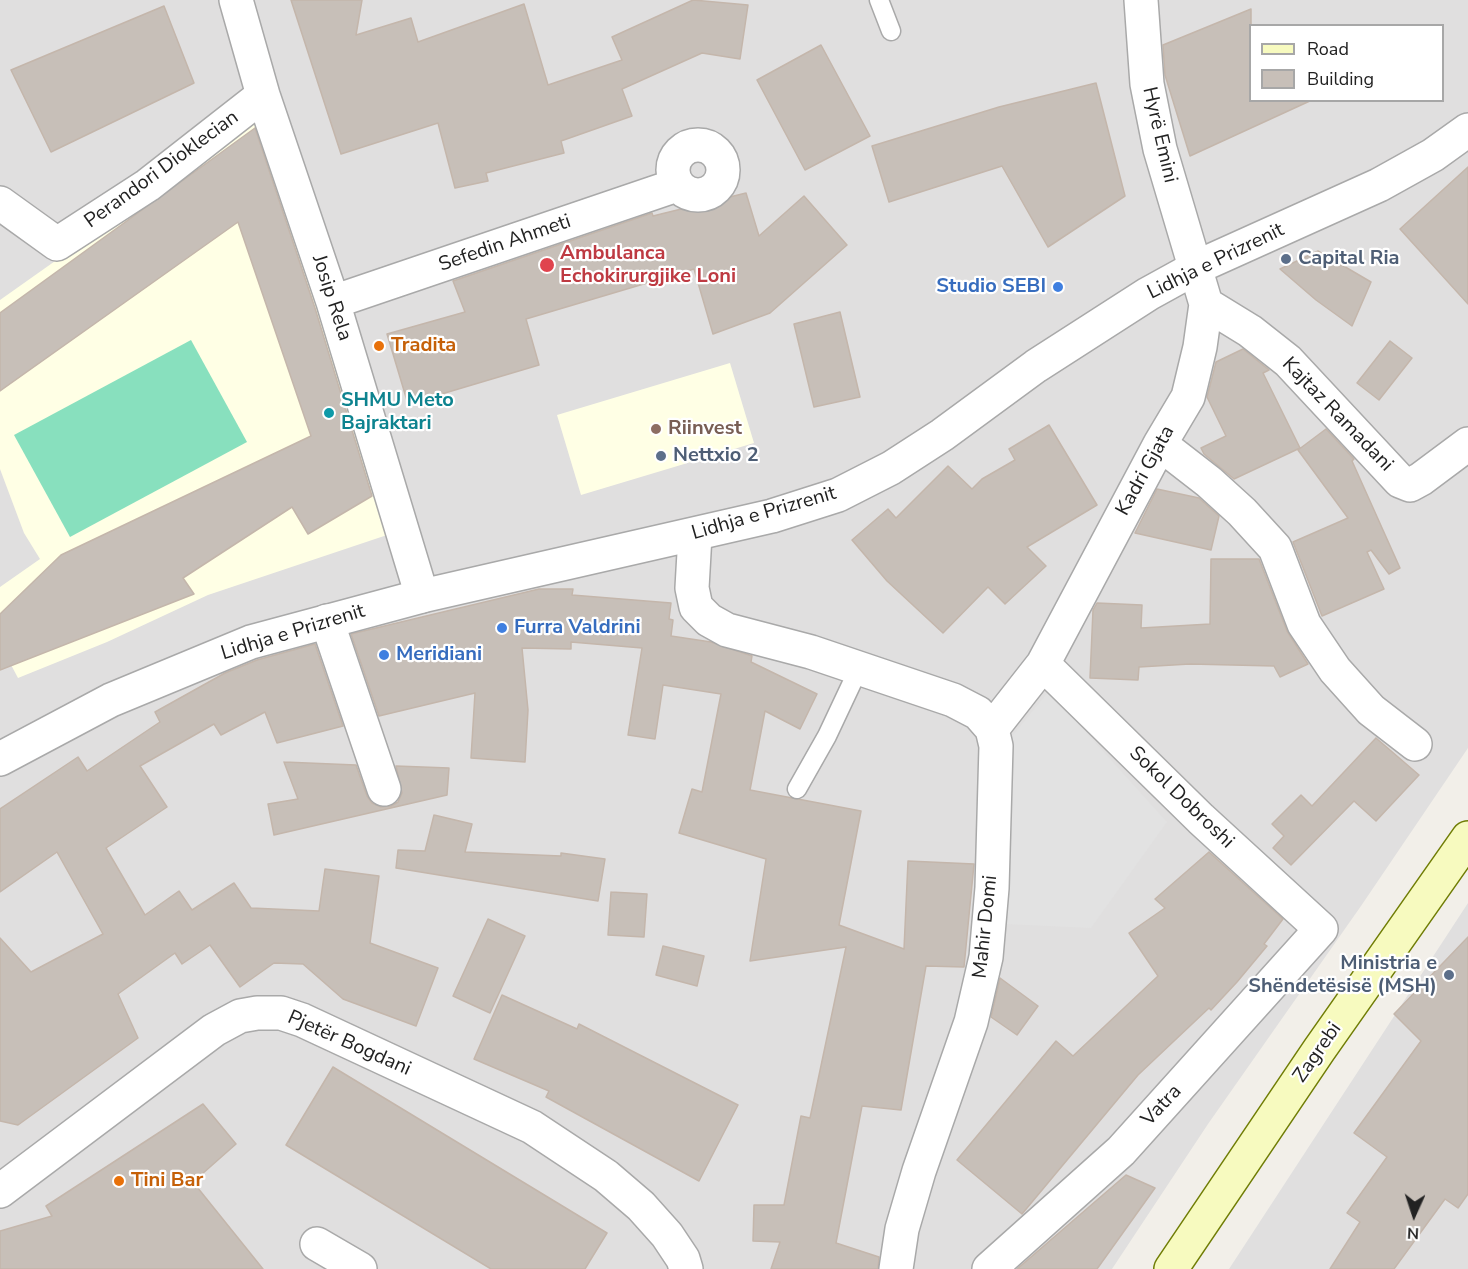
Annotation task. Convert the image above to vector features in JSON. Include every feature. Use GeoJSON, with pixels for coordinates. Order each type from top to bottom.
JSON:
{"type":"FeatureCollection","features":[{"type":"Feature","properties":{"kind":"main road","name":"Zagrebi"},"geometry":{"type":"LineString","coordinates":[[1171,1269],[1319,1050],[1468,838]]}},
{"type":"Feature","properties":{"kind":"street","name":"Josip Rela"},"geometry":{"type":"LineString","coordinates":[[236,0],[264,94],[333,302],[422,596]]}},
{"type":"Feature","properties":{"kind":"street","name":"Hyrë Emini"},"geometry":{"type":"LineString","coordinates":[[1141,0],[1147,84],[1158,138],[1178,214],[1197,267]]}},
{"type":"Feature","properties":{"kind":"street","name":"Perandori Dioklecian"},"geometry":{"type":"LineString","coordinates":[[0,203],[57,244],[148,185],[264,94]]}},
{"type":"Feature","properties":{"kind":"street","name":"Lidhja e Prizrenit"},"geometry":{"type":"LineString","coordinates":[[0,759],[111,700],[180,669],[251,642],[422,596],[772,516],[838,495],[891,468],[942,435],[1036,366],[1148,294],[1197,267],[1379,185],[1433,155],[1468,130]]}},
{"type":"Feature","properties":{"kind":"street","name":"Sefedin Ahmeti"},"geometry":{"type":"LineString","coordinates":[[333,302],[677,185]]}},
{"type":"Feature","properties":{"kind":"street","name":"Kadri Gjata"},"geometry":{"type":"LineString","coordinates":[[1044,664],[1160,444],[1188,397],[1206,304],[1197,267]]}},
{"type":"Feature","properties":{"kind":"street","name":"Kajtaz Ramadani"},"geometry":{"type":"LineString","coordinates":[[1206,304],[1250,331],[1288,361],[1400,481],[1410,484],[1421,479],[1468,444]]}},
{"type":"Feature","properties":{"kind":"street"},"geometry":{"type":"LineString","coordinates":[[1160,444],[1209,482],[1275,548],[1304,624],[1335,670],[1371,710],[1415,744]]}},
{"type":"Feature","properties":{"kind":"street"},"geometry":{"type":"LineString","coordinates":[[695,535],[692,588],[696,607],[709,620],[727,630],[812,652],[953,700],[978,713],[992,729],[1044,664]]}},
{"type":"Feature","properties":{"kind":"street"},"geometry":{"type":"LineString","coordinates":[[327,621],[384,789]]}},
{"type":"Feature","properties":{"kind":"street","name":"Sokol Dobroshi"},"geometry":{"type":"LineString","coordinates":[[1044,664],[1201,819],[1322,929]]}},
{"type":"Feature","properties":{"kind":"street","name":"Mahir Domi"},"geometry":{"type":"LineString","coordinates":[[896,1269],[902,1229],[971,1022],[986,957],[992,888],[996,746],[992,729]]}},
{"type":"Feature","properties":{"kind":"street","name":"Vatra"},"geometry":{"type":"LineString","coordinates":[[988,1269],[1121,1151],[1322,929]]}},
{"type":"Feature","properties":{"kind":"street","name":"Pjetër Bogdani"},"geometry":{"type":"LineString","coordinates":[[0,1191],[214,1030],[240,1016],[281,1013],[302,1020],[532,1127],[606,1176],[641,1206],[667,1235],[686,1269]]}},
{"type":"Feature","properties":{"kind":"street"},"geometry":{"type":"LineString","coordinates":[[317,1244],[360,1269]]}},
{"type":"Feature","properties":{"kind":"lane"},"geometry":{"type":"LineString","coordinates":[[879,0],[891,31]]}},
{"type":"Feature","properties":{"kind":"lane"},"geometry":{"type":"LineString","coordinates":[[797,789],[827,736],[859,668]]}},
{"type":"Feature","properties":{"kind":"shaded area"},"geometry":{"type":"Polygon","coordinates":[[[0,0],[1468,0],[1468,748],[1361,906],[1208,1124],[1112,1269],[0,1269],[0,0]]]}},
{"type":"Feature","properties":{"kind":"shaded area"},"geometry":{"type":"Polygon","coordinates":[[[263,114],[396,532],[208,595],[107,642],[18,678],[0,644],[0,587],[40,559],[24,533],[0,469],[0,300],[263,114]]]}},
{"type":"Feature","properties":{"kind":"shaded area","name":"Riinvest"},"geometry":{"type":"Polygon","coordinates":[[[730,363],[754,443],[581,495],[557,415],[730,363]]]}},
{"type":"Feature","properties":{"kind":"shaded area"},"geometry":{"type":"Polygon","coordinates":[[[1049,691],[1167,822],[1091,928],[1005,924],[1012,736],[1049,691]]]}},
{"type":"Feature","properties":{"kind":"shaded area"},"geometry":{"type":"Polygon","coordinates":[[[1468,903],[1468,1269],[1229,1269],[1323,1125],[1468,903]]]}},
{"type":"Feature","properties":{"kind":"green space"},"geometry":{"type":"Polygon","coordinates":[[[191,340],[247,442],[70,537],[14,435],[191,340]]]}},
{"type":"Feature","properties":{"kind":"building"},"geometry":{"type":"Polygon","coordinates":[[[291,0],[362,0],[356,35],[411,18],[418,42],[524,4],[548,85],[622,60],[612,37],[693,0],[748,5],[740,59],[702,53],[622,89],[632,116],[561,141],[564,153],[486,173],[488,181],[455,188],[438,123],[341,154],[291,0]]]}},
{"type":"Feature","properties":{"kind":"building"},"geometry":{"type":"Polygon","coordinates":[[[164,6],[194,83],[51,152],[11,70],[164,6]]]}},
{"type":"Feature","properties":{"kind":"building"},"geometry":{"type":"Polygon","coordinates":[[[1251,9],[1249,102],[1308,102],[1190,156],[1165,75],[1163,45],[1251,9]]]}},
{"type":"Feature","properties":{"kind":"building"},"geometry":{"type":"Polygon","coordinates":[[[821,45],[870,136],[805,170],[757,80],[821,45]]]}},
{"type":"Feature","properties":{"kind":"building"},"geometry":{"type":"Polygon","coordinates":[[[1096,83],[1125,196],[1048,247],[1002,166],[889,202],[872,146],[999,107],[1096,83]]]}},
{"type":"Feature","properties":{"kind":"building","name":"SHMU Meto Bajraktari"},"geometry":{"type":"Polygon","coordinates":[[[255,128],[315,308],[372,496],[308,534],[292,507],[183,578],[194,594],[0,670],[0,614],[61,555],[311,436],[238,222],[0,391],[0,313],[255,128]]]}},
{"type":"Feature","properties":{"kind":"building"},"geometry":{"type":"Polygon","coordinates":[[[1468,167],[1468,304],[1400,229],[1468,167]]]}},
{"type":"Feature","properties":{"kind":"building"},"geometry":{"type":"Polygon","coordinates":[[[746,193],[759,236],[804,196],[847,245],[770,313],[713,334],[694,269],[526,319],[539,365],[408,404],[387,334],[465,312],[453,281],[652,213],[653,216],[746,193]]]}},
{"type":"Feature","properties":{"kind":"building"},"geometry":{"type":"Polygon","coordinates":[[[1318,251],[1371,282],[1352,326],[1316,300],[1280,269],[1318,251]]]}},
{"type":"Feature","properties":{"kind":"building"},"geometry":{"type":"Polygon","coordinates":[[[840,312],[860,397],[814,407],[794,324],[840,312]]]}},
{"type":"Feature","properties":{"kind":"building"},"geometry":{"type":"Polygon","coordinates":[[[1390,341],[1412,358],[1379,400],[1357,383],[1390,341]]]}},
{"type":"Feature","properties":{"kind":"building"},"geometry":{"type":"Polygon","coordinates":[[[1243,349],[1269,370],[1263,373],[1300,448],[1234,479],[1204,454],[1201,448],[1226,436],[1207,397],[1216,362],[1243,349]]]}},
{"type":"Feature","properties":{"kind":"building"},"geometry":{"type":"Polygon","coordinates":[[[1049,425],[1097,505],[1027,547],[1046,566],[1005,604],[988,587],[943,633],[887,581],[852,540],[888,509],[896,518],[948,466],[972,489],[982,479],[1015,460],[1009,449],[1049,425]]]}},
{"type":"Feature","properties":{"kind":"building"},"geometry":{"type":"Polygon","coordinates":[[[1326,429],[1354,459],[1352,461],[1400,568],[1389,574],[1371,550],[1367,552],[1384,589],[1322,616],[1293,542],[1348,518],[1298,450],[1326,429]]]}},
{"type":"Feature","properties":{"kind":"building"},"geometry":{"type":"Polygon","coordinates":[[[1157,489],[1199,498],[1219,516],[1211,550],[1135,533],[1157,489]]]}},
{"type":"Feature","properties":{"kind":"building"},"geometry":{"type":"Polygon","coordinates":[[[1211,559],[1259,559],[1287,631],[1308,664],[1280,677],[1274,666],[1190,664],[1139,667],[1138,680],[1090,678],[1093,610],[1097,603],[1142,605],[1141,628],[1210,624],[1211,559]]]}},
{"type":"Feature","properties":{"kind":"building"},"geometry":{"type":"Polygon","coordinates":[[[539,589],[573,589],[572,595],[671,603],[669,619],[673,620],[671,636],[711,642],[752,656],[751,662],[817,694],[800,729],[765,711],[750,790],[861,811],[839,925],[904,949],[908,861],[974,864],[964,967],[926,966],[901,1110],[862,1106],[836,1243],[879,1257],[878,1269],[771,1269],[780,1242],[753,1241],[754,1205],[784,1205],[801,1116],[810,1118],[846,947],[750,961],[766,859],[679,833],[692,789],[702,792],[721,694],[663,685],[655,739],[628,735],[642,648],[571,642],[571,649],[522,648],[528,710],[525,762],[471,758],[475,693],[379,716],[351,634],[539,589]]]}},
{"type":"Feature","properties":{"kind":"building"},"geometry":{"type":"Polygon","coordinates":[[[315,644],[343,726],[277,743],[265,712],[221,735],[214,724],[140,766],[167,807],[106,848],[145,915],[179,891],[192,910],[234,883],[251,908],[319,911],[325,869],[379,876],[370,943],[438,968],[416,1026],[343,999],[303,964],[274,963],[240,987],[210,945],[182,964],[175,953],[118,994],[138,1038],[18,1125],[0,1121],[0,938],[31,972],[103,934],[57,852],[0,892],[0,809],[78,757],[87,771],[160,722],[155,712],[225,673],[257,660],[315,644]]]}},
{"type":"Feature","properties":{"kind":"building"},"geometry":{"type":"Polygon","coordinates":[[[1376,738],[1419,775],[1376,821],[1354,801],[1291,865],[1273,848],[1284,836],[1272,824],[1301,795],[1312,806],[1376,738]]]}},
{"type":"Feature","properties":{"kind":"building"},"geometry":{"type":"Polygon","coordinates":[[[284,762],[356,765],[367,796],[372,803],[381,807],[391,806],[398,802],[402,793],[396,766],[449,768],[447,795],[274,835],[268,804],[298,799],[284,762]]]}},
{"type":"Feature","properties":{"kind":"building"},"geometry":{"type":"Polygon","coordinates":[[[434,815],[472,824],[465,852],[561,856],[561,853],[605,859],[598,901],[396,868],[398,850],[425,851],[434,815]]]}},
{"type":"Feature","properties":{"kind":"building"},"geometry":{"type":"Polygon","coordinates":[[[1209,852],[1283,919],[1264,944],[1267,946],[1237,982],[1211,1010],[1209,1008],[1138,1075],[1022,1214],[957,1160],[1056,1041],[1073,1056],[1158,976],[1129,933],[1165,908],[1155,899],[1209,852]]]}},
{"type":"Feature","properties":{"kind":"building"},"geometry":{"type":"Polygon","coordinates":[[[611,892],[647,894],[644,937],[608,935],[611,892]]]}},
{"type":"Feature","properties":{"kind":"building"},"geometry":{"type":"Polygon","coordinates":[[[488,919],[525,936],[490,1013],[453,996],[488,919]]]}},
{"type":"Feature","properties":{"kind":"building"},"geometry":{"type":"Polygon","coordinates":[[[1468,937],[1468,1194],[1458,1208],[1445,1199],[1394,1269],[1330,1269],[1360,1222],[1347,1213],[1387,1157],[1354,1133],[1421,1041],[1394,1014],[1468,937]]]}},
{"type":"Feature","properties":{"kind":"building"},"geometry":{"type":"Polygon","coordinates":[[[663,946],[704,956],[697,986],[656,975],[663,946]]]}},
{"type":"Feature","properties":{"kind":"building"},"geometry":{"type":"Polygon","coordinates":[[[1000,978],[1038,1006],[1017,1035],[991,1017],[1000,978]]]}},
{"type":"Feature","properties":{"kind":"building"},"geometry":{"type":"Polygon","coordinates":[[[502,995],[577,1029],[579,1024],[738,1105],[699,1181],[546,1097],[549,1091],[474,1059],[502,995]]]}},
{"type":"Feature","properties":{"kind":"building"},"geometry":{"type":"Polygon","coordinates":[[[333,1067],[607,1233],[585,1269],[491,1269],[286,1145],[333,1067]]]}},
{"type":"Feature","properties":{"kind":"building"},"geometry":{"type":"Polygon","coordinates":[[[203,1104],[236,1144],[193,1182],[263,1269],[0,1269],[0,1231],[52,1216],[46,1206],[203,1104]]]}},
{"type":"Feature","properties":{"kind":"building"},"geometry":{"type":"Polygon","coordinates":[[[1126,1175],[1155,1188],[1097,1269],[1017,1269],[1126,1175]]]}},
{"type":"Feature","properties":{"kind":"place","name":"Capital Ria"},"geometry":{"type":"Point","coordinates":[1286,259]}},
{"type":"Feature","properties":{"kind":"place","name":"Ambulanca Echokirurgjike Loni"},"geometry":{"type":"Point","coordinates":[547,265]}},
{"type":"Feature","properties":{"kind":"place","name":"Studio SEBI"},"geometry":{"type":"Point","coordinates":[1058,287]}},
{"type":"Feature","properties":{"kind":"place","name":"Tradita"},"geometry":{"type":"Point","coordinates":[379,346]}},
{"type":"Feature","properties":{"kind":"place","name":"SHMU Meto Bajraktari"},"geometry":{"type":"Point","coordinates":[329,413]}},
{"type":"Feature","properties":{"kind":"place","name":"Riinvest"},"geometry":{"type":"Point","coordinates":[656,429]}},
{"type":"Feature","properties":{"kind":"place","name":"Nettxio 2"},"geometry":{"type":"Point","coordinates":[661,456]}},
{"type":"Feature","properties":{"kind":"place","name":"Furra Valdrini"},"geometry":{"type":"Point","coordinates":[502,628]}},
{"type":"Feature","properties":{"kind":"place","name":"Meridiani"},"geometry":{"type":"Point","coordinates":[384,655]}},
{"type":"Feature","properties":{"kind":"place","name":"Ministria e Shëndetësisë (MSH)"},"geometry":{"type":"Point","coordinates":[1449,975]}},
{"type":"Feature","properties":{"kind":"place","name":"Tini Bar"},"geometry":{"type":"Point","coordinates":[119,1181]}}]}
